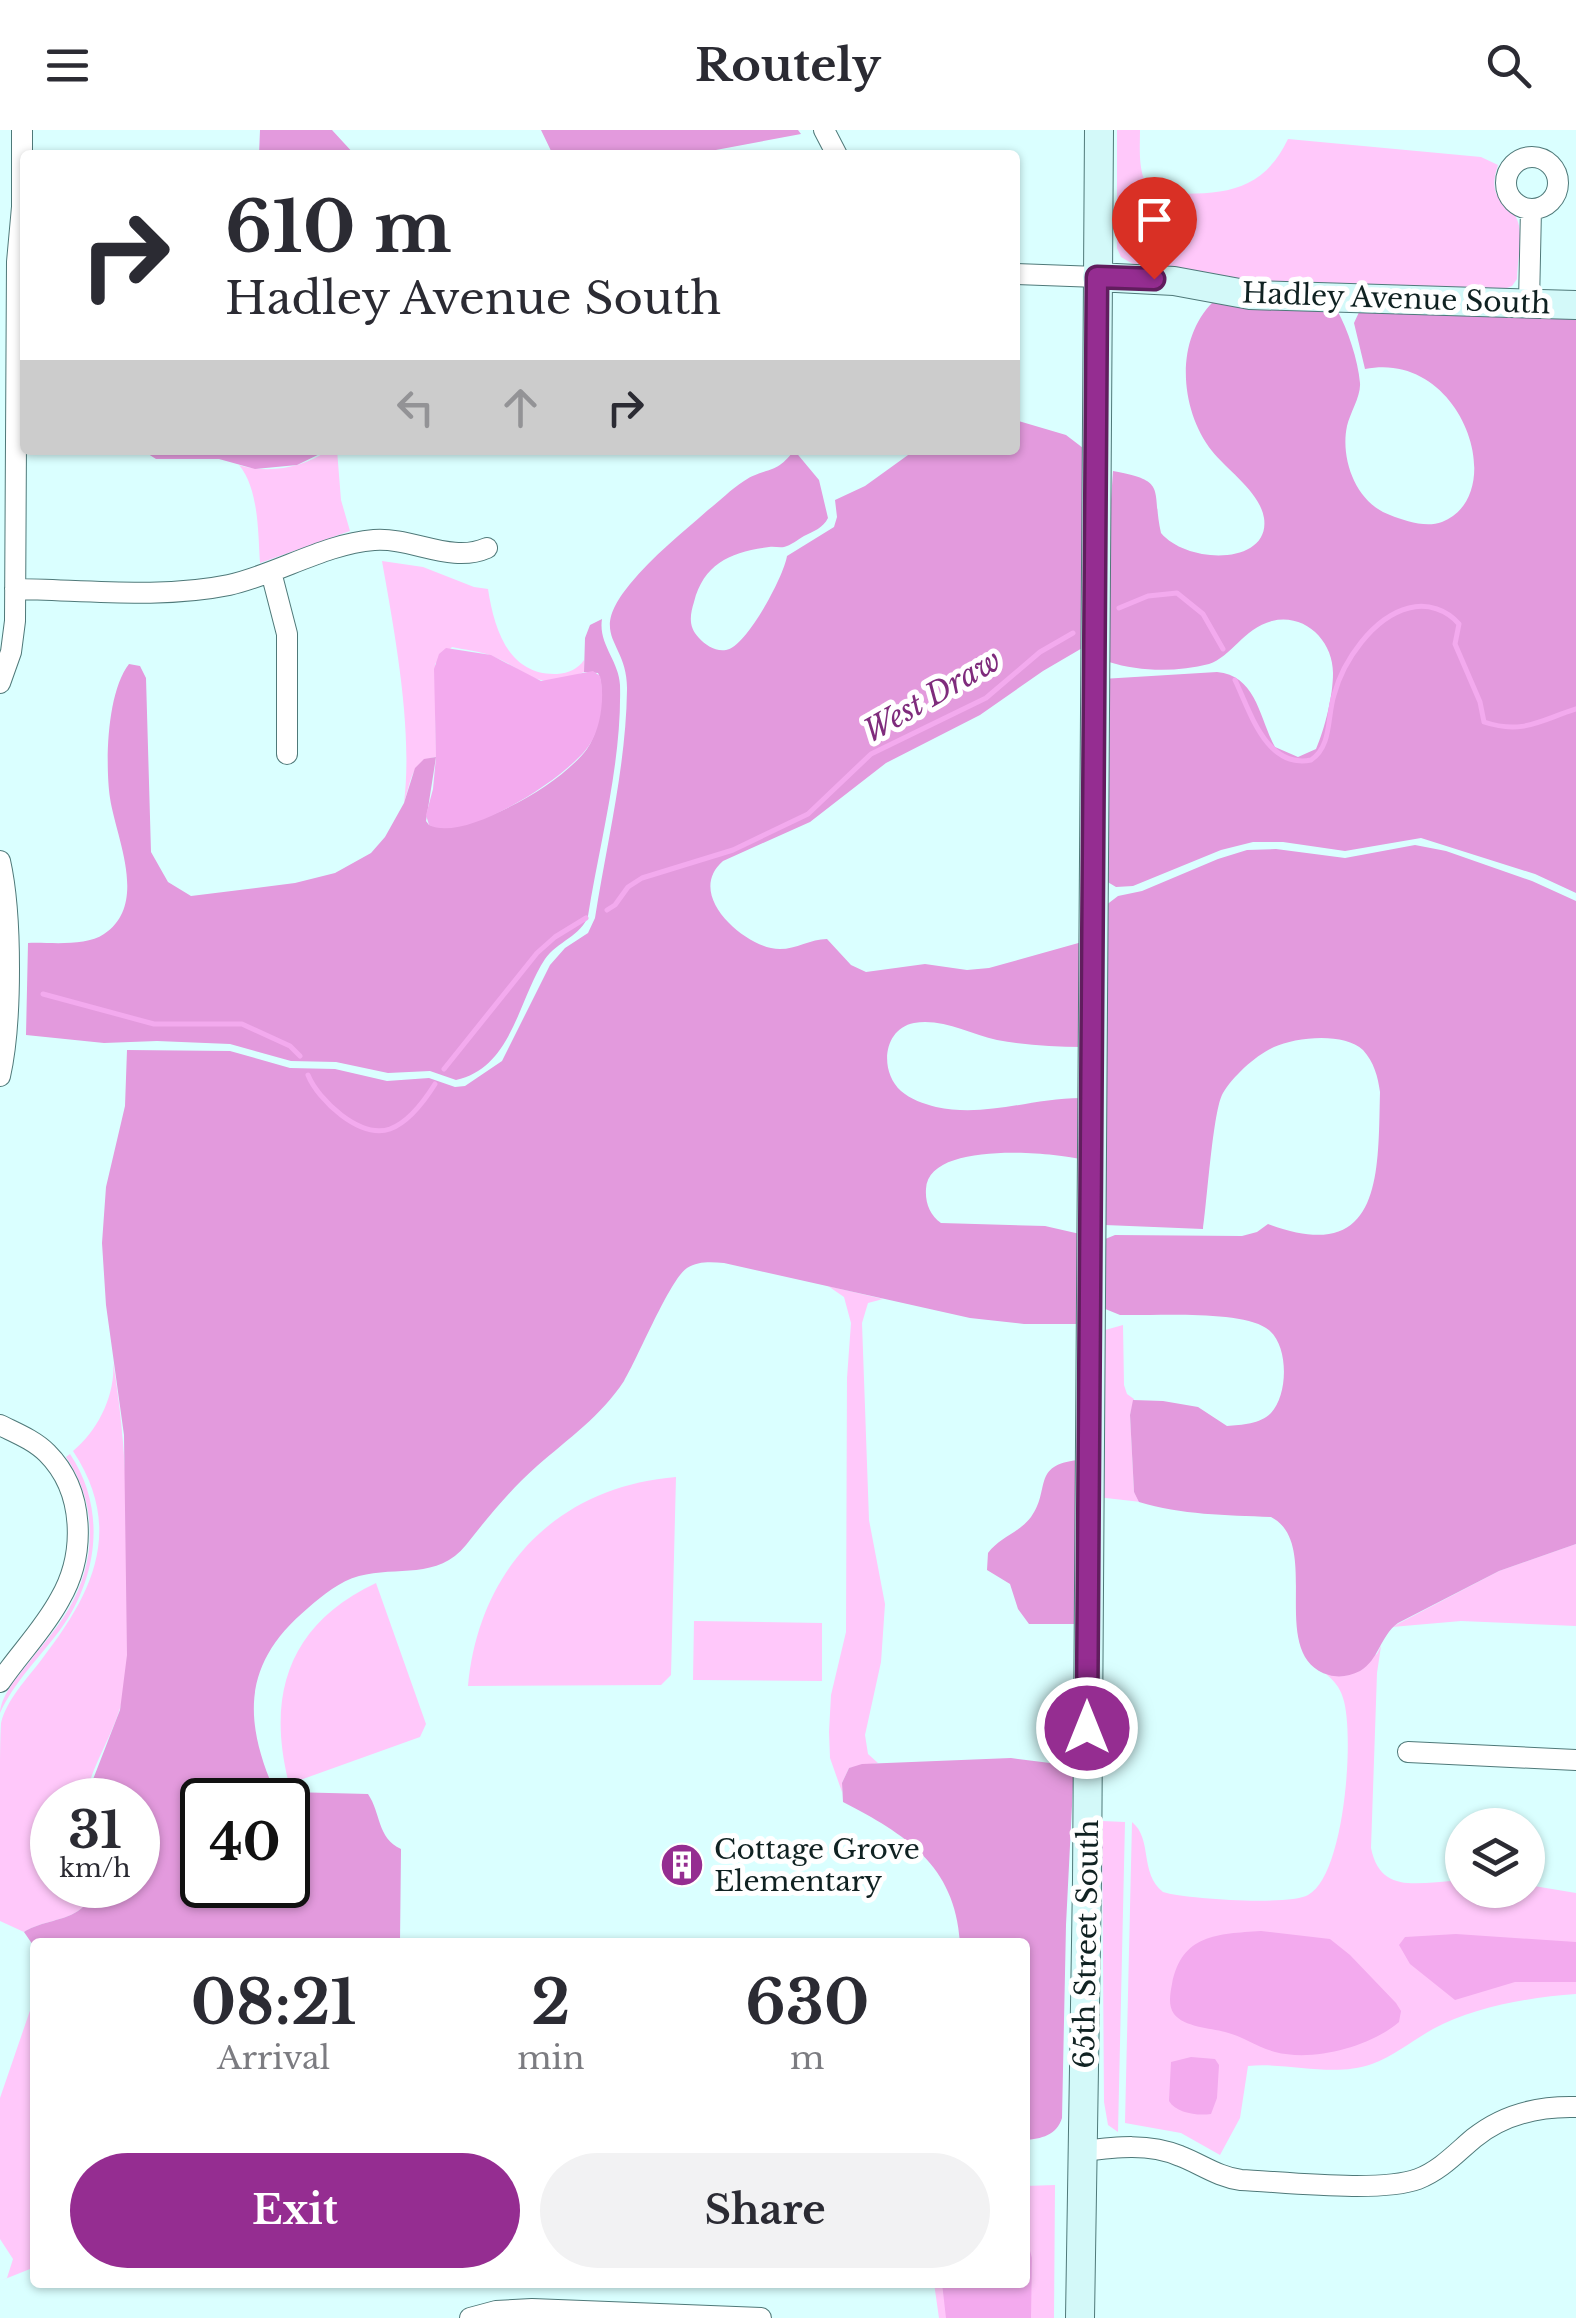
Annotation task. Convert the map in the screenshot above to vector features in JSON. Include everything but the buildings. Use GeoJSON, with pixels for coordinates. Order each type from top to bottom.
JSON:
{"type":"FeatureCollection","features":[{"type":"Feature","properties":{"kind":"street","name":"65th Street South"},"geometry":{"type":"LineString","coordinates":[[1080,2318],[1099,130]]}},
{"type":"Feature","properties":{"kind":"street"},"geometry":{"type":"LineString","coordinates":[[1529,303],[1532,209]]}},
{"type":"Feature","properties":{"kind":"street"},"geometry":{"type":"LineString","coordinates":[[0,683],[12,644],[15,589],[8,378],[20,223]]}},
{"type":"Feature","properties":{"kind":"street"},"geometry":{"type":"LineString","coordinates":[[1020,274],[1097,277]]}},
{"type":"Feature","properties":{"kind":"street","name":"Hadley Avenue South"},"geometry":{"type":"LineString","coordinates":[[1097,277],[1174,281],[1250,295],[1576,304]]}},
{"type":"Feature","properties":{"kind":"street"},"geometry":{"type":"LineString","coordinates":[[15,589],[188,590],[230,584],[349,544],[375,540],[411,542],[454,553],[487,548]]}},
{"type":"Feature","properties":{"kind":"street"},"geometry":{"type":"LineString","coordinates":[[271,572],[287,634],[286,754]]}},
{"type":"Feature","properties":{"kind":"street"},"geometry":{"type":"LineString","coordinates":[[0,861],[8,914],[6,1036],[0,1076]]}},
{"type":"Feature","properties":{"kind":"street"},"geometry":{"type":"LineString","coordinates":[[0,1425],[37,1445],[55,1463],[70,1488],[78,1526],[73,1568],[60,1600],[0,1682]]}},
{"type":"Feature","properties":{"kind":"street"},"geometry":{"type":"LineString","coordinates":[[1408,1752],[1576,1760]]}},
{"type":"Feature","properties":{"kind":"street"},"geometry":{"type":"LineString","coordinates":[[1084,2151],[1152,2148],[1179,2155],[1236,2180],[1392,2185],[1430,2174],[1481,2133],[1516,2115],[1576,2107]]}},
{"type":"Feature","properties":{"kind":"street"},"geometry":{"type":"LineString","coordinates":[[470,2318],[521,2309],[760,2317]]}},
{"type":"Feature","properties":{"kind":"shaded area"},"geometry":{"type":"Polygon","coordinates":[[[260,130],[332,130],[350,150],[259,150],[260,130]]]}},
{"type":"Feature","properties":{"kind":"shaded area"},"geometry":{"type":"Polygon","coordinates":[[[541,130],[798,130],[801,134],[716,150],[551,150],[541,130]]]}},
{"type":"Feature","properties":{"kind":"shaded area"},"geometry":{"type":"Polygon","coordinates":[[[1117,130],[1140,130],[1142,173],[1154,194],[1214,192],[1248,183],[1276,159],[1288,139],[1481,157],[1498,165],[1497,194],[1518,222],[1517,279],[1504,289],[1277,283],[1133,264],[1121,257],[1117,248],[1117,130]]]}},
{"type":"Feature","properties":{"kind":"shaded area"},"geometry":{"type":"Polygon","coordinates":[[[1213,302],[1337,310],[1352,345],[1360,383],[1345,439],[1353,478],[1378,509],[1422,524],[1442,522],[1462,507],[1473,484],[1474,456],[1466,428],[1450,402],[1428,381],[1399,369],[1365,369],[1354,323],[1360,310],[1576,317],[1576,893],[1535,874],[1421,838],[1345,851],[1253,842],[1221,850],[1133,886],[1116,887],[1101,878],[1102,679],[1217,672],[1230,675],[1249,690],[1275,747],[1298,757],[1316,749],[1330,702],[1333,673],[1328,650],[1315,632],[1295,621],[1262,625],[1217,660],[1197,667],[1146,669],[1109,662],[1104,602],[1113,471],[1150,483],[1161,533],[1189,551],[1207,555],[1242,552],[1255,545],[1263,533],[1261,508],[1212,451],[1193,416],[1188,396],[1187,355],[1192,336],[1213,302]]]}},
{"type":"Feature","properties":{"kind":"shaded area"},"geometry":{"type":"Polygon","coordinates":[[[1020,421],[1066,435],[1083,448],[1084,647],[980,715],[886,763],[810,822],[723,861],[713,874],[710,887],[721,914],[758,944],[786,949],[827,939],[851,965],[866,972],[925,964],[967,970],[989,968],[1082,942],[1082,1047],[1007,1042],[924,1022],[896,1033],[890,1042],[887,1062],[901,1091],[936,1107],[991,1109],[1081,1098],[1080,1159],[1018,1153],[967,1157],[947,1163],[932,1174],[926,1189],[927,1204],[941,1223],[1045,1226],[1080,1234],[1079,1324],[1024,1324],[970,1318],[724,1263],[700,1263],[687,1268],[672,1287],[615,1394],[518,1485],[455,1556],[430,1568],[352,1578],[314,1603],[287,1628],[272,1647],[255,1689],[256,1734],[269,1778],[180,1778],[180,1908],[310,1908],[310,1793],[368,1794],[383,1832],[401,1849],[400,1938],[30,1941],[24,1932],[81,1908],[160,1908],[160,1778],[94,1778],[120,1710],[127,1655],[124,1435],[106,1305],[102,1243],[106,1187],[125,1106],[127,1050],[230,1051],[290,1068],[335,1069],[387,1081],[429,1078],[455,1087],[465,1086],[502,1061],[550,965],[565,948],[588,933],[595,918],[626,718],[626,673],[610,628],[617,602],[648,564],[730,491],[782,463],[789,455],[798,455],[819,480],[828,518],[818,529],[786,546],[731,556],[705,578],[693,607],[692,625],[704,643],[726,650],[753,625],[772,594],[787,556],[834,527],[835,500],[865,486],[908,455],[1020,455],[1020,421]]]}},
{"type":"Feature","properties":{"kind":"shaded area"},"geometry":{"type":"Polygon","coordinates":[[[150,455],[318,455],[297,465],[255,469],[219,459],[156,459],[150,455]]]}},
{"type":"Feature","properties":{"kind":"shaded area"},"geometry":{"type":"Polygon","coordinates":[[[319,455],[337,455],[341,500],[350,531],[260,563],[254,499],[239,465],[285,468],[319,455]]]}},
{"type":"Feature","properties":{"kind":"shaded area"},"geometry":{"type":"Polygon","coordinates":[[[382,561],[423,567],[488,589],[494,619],[506,647],[526,667],[540,673],[561,673],[569,672],[584,660],[584,672],[544,681],[487,654],[452,647],[435,664],[436,757],[417,767],[404,803],[404,713],[382,561]]]}},
{"type":"Feature","properties":{"kind":"shaded area"},"geometry":{"type":"Polygon","coordinates":[[[602,619],[603,636],[619,676],[620,714],[614,772],[588,916],[545,959],[502,1047],[475,1073],[456,1080],[430,1071],[388,1073],[336,1062],[291,1061],[230,1044],[104,1043],[26,1035],[28,943],[96,938],[117,921],[125,906],[126,870],[110,798],[108,748],[116,692],[129,664],[140,666],[146,678],[151,852],[168,882],[191,896],[295,883],[335,873],[371,853],[385,837],[404,803],[415,768],[424,759],[436,757],[426,821],[429,825],[448,826],[492,815],[537,792],[574,763],[595,733],[601,684],[598,673],[584,672],[585,638],[590,625],[602,619]]]}},
{"type":"Feature","properties":{"kind":"shaded area"},"geometry":{"type":"Polygon","coordinates":[[[446,648],[491,655],[541,681],[593,671],[600,676],[602,692],[594,737],[561,773],[516,804],[467,825],[445,828],[429,825],[426,815],[436,757],[434,669],[439,654],[446,648]]]}},
{"type":"Feature","properties":{"kind":"shaded area"},"geometry":{"type":"Polygon","coordinates":[[[1415,845],[1446,851],[1576,901],[1576,1544],[1499,1571],[1398,1623],[1366,1666],[1337,1676],[1310,1664],[1300,1646],[1293,1550],[1286,1531],[1271,1517],[1171,1510],[1139,1502],[1134,1492],[1130,1415],[1133,1400],[1198,1407],[1227,1426],[1267,1417],[1277,1404],[1283,1381],[1282,1356],[1274,1335],[1253,1322],[1236,1319],[1120,1315],[1098,1306],[1098,1242],[1115,1235],[1242,1236],[1268,1224],[1306,1234],[1334,1233],[1353,1223],[1366,1205],[1374,1181],[1380,1092],[1377,1075],[1363,1050],[1344,1041],[1307,1039],[1267,1051],[1239,1073],[1219,1102],[1203,1229],[1105,1225],[1101,909],[1118,896],[1142,891],[1247,850],[1276,849],[1345,858],[1415,845]]]}},
{"type":"Feature","properties":{"kind":"shaded area"},"geometry":{"type":"Polygon","coordinates":[[[828,1286],[883,1299],[868,1303],[862,1323],[869,1520],[885,1604],[881,1662],[865,1735],[868,1754],[878,1763],[849,1768],[842,1792],[830,1758],[829,1732],[831,1695],[846,1632],[847,1378],[851,1323],[844,1297],[828,1286]]]}},
{"type":"Feature","properties":{"kind":"shaded area"},"geometry":{"type":"Polygon","coordinates":[[[1123,1325],[1124,1385],[1134,1399],[1130,1415],[1134,1492],[1141,1502],[1097,1497],[1098,1332],[1123,1325]]]}},
{"type":"Feature","properties":{"kind":"shaded area"},"geometry":{"type":"Polygon","coordinates":[[[113,1362],[127,1505],[128,1642],[124,1692],[92,1778],[30,1778],[30,1908],[81,1908],[24,1932],[0,1921],[1,1723],[13,1697],[75,1610],[96,1560],[97,1508],[89,1480],[73,1451],[104,1411],[113,1362]]]}},
{"type":"Feature","properties":{"kind":"shaded area"},"geometry":{"type":"Polygon","coordinates":[[[70,1454],[89,1497],[93,1520],[90,1566],[73,1610],[0,1713],[10,1688],[68,1610],[84,1572],[89,1553],[88,1513],[84,1494],[66,1457],[70,1454]]]}},
{"type":"Feature","properties":{"kind":"shaded area"},"geometry":{"type":"Polygon","coordinates":[[[1078,1460],[1076,1624],[1029,1624],[1018,1609],[1010,1584],[987,1570],[988,1553],[1031,1517],[1048,1473],[1063,1463],[1078,1460]]]}},
{"type":"Feature","properties":{"kind":"shaded area"},"geometry":{"type":"Polygon","coordinates":[[[676,1477],[671,1675],[661,1685],[468,1686],[475,1644],[488,1605],[507,1571],[532,1541],[561,1516],[595,1497],[633,1484],[676,1477]]]}},
{"type":"Feature","properties":{"kind":"shaded area"},"geometry":{"type":"Polygon","coordinates":[[[1576,1544],[1576,1626],[1461,1621],[1392,1627],[1499,1571],[1576,1544]]]}},
{"type":"Feature","properties":{"kind":"shaded area"},"geometry":{"type":"Polygon","coordinates":[[[376,1583],[426,1724],[420,1737],[306,1778],[288,1778],[281,1720],[283,1692],[291,1665],[322,1619],[376,1583]]]}},
{"type":"Feature","properties":{"kind":"shaded area"},"geometry":{"type":"Polygon","coordinates":[[[694,1621],[822,1623],[822,1681],[693,1680],[694,1621]]]}},
{"type":"Feature","properties":{"kind":"shaded area"},"geometry":{"type":"Polygon","coordinates":[[[1381,1646],[1371,1848],[1376,1864],[1394,1880],[1445,1882],[1445,1908],[1545,1908],[1545,1888],[1576,1893],[1576,1994],[1521,2001],[1466,2015],[1433,2029],[1380,2061],[1357,2068],[1248,2066],[1240,2118],[1220,2155],[1181,2133],[1125,2123],[1132,1822],[1142,1837],[1151,1875],[1163,1892],[1259,1901],[1308,1895],[1321,1883],[1331,1861],[1347,1771],[1343,1698],[1325,1673],[1341,1676],[1377,1654],[1381,1646]]]}},
{"type":"Feature","properties":{"kind":"shaded area"},"geometry":{"type":"Polygon","coordinates":[[[1011,1758],[1074,1766],[1062,2118],[1048,2135],[1030,2140],[1030,1938],[959,1938],[948,1892],[923,1855],[887,1827],[843,1802],[842,1783],[849,1768],[862,1764],[1011,1758]]]}},
{"type":"Feature","properties":{"kind":"shaded area"},"geometry":{"type":"Polygon","coordinates":[[[1102,1821],[1125,1822],[1118,2132],[1108,2125],[1104,2102],[1102,1821]]]}},
{"type":"Feature","properties":{"kind":"shaded area"},"geometry":{"type":"Polygon","coordinates":[[[1261,1931],[1330,1939],[1396,2003],[1401,2011],[1399,2022],[1357,2045],[1290,2055],[1191,2024],[1174,2014],[1170,2004],[1172,1984],[1177,1967],[1193,1946],[1216,1936],[1261,1931]]]}},
{"type":"Feature","properties":{"kind":"shaded area"},"geometry":{"type":"Polygon","coordinates":[[[1456,1934],[1576,1942],[1576,1982],[1515,1982],[1455,2000],[1410,1964],[1399,1945],[1405,1937],[1456,1934]]]}},
{"type":"Feature","properties":{"kind":"shaded area"},"geometry":{"type":"Polygon","coordinates":[[[30,2011],[30,2269],[0,2281],[7,2278],[13,2259],[0,2239],[0,2098],[30,2011]]]}},
{"type":"Feature","properties":{"kind":"shaded area"},"geometry":{"type":"Polygon","coordinates":[[[1191,2057],[1215,2059],[1219,2065],[1217,2098],[1211,2114],[1187,2113],[1169,2101],[1171,2062],[1191,2057]]]}},
{"type":"Feature","properties":{"kind":"shaded area"},"geometry":{"type":"Polygon","coordinates":[[[1055,2185],[1054,2318],[939,2318],[935,2288],[1030,2288],[1030,2186],[1055,2185]]]}},
{"type":"Feature","properties":{"kind":"shaded area"},"geometry":{"type":"Polygon","coordinates":[[[1030,2251],[1031,2318],[946,2318],[943,2288],[1030,2288],[1030,2251]]]}},
{"type":"Feature","properties":{"kind":"waterway","name":"West Draw"},"geometry":{"type":"LineString","coordinates":[[1119,608],[1148,596],[1177,593],[1203,614],[1223,649]]}},
{"type":"Feature","properties":{"kind":"waterway","name":"West Draw"},"geometry":{"type":"LineString","coordinates":[[1235,680],[1271,747],[1282,756],[1311,760],[1326,739],[1338,682],[1361,642],[1396,613],[1423,606],[1443,611],[1459,624],[1455,644],[1480,702],[1484,722],[1521,726],[1576,709]]}},
{"type":"Feature","properties":{"kind":"waterway","name":"West Draw"},"geometry":{"type":"LineString","coordinates":[[607,910],[642,878],[733,850],[808,814],[871,754],[986,698],[1040,652],[1073,633]]}},
{"type":"Feature","properties":{"kind":"waterway","name":"West Draw"},"geometry":{"type":"LineString","coordinates":[[444,1069],[537,953],[586,918]]}},
{"type":"Feature","properties":{"kind":"waterway","name":"West Draw"},"geometry":{"type":"LineString","coordinates":[[43,994],[154,1024],[242,1024],[290,1046],[300,1056]]}},
{"type":"Feature","properties":{"kind":"waterway","name":"West Draw"},"geometry":{"type":"LineString","coordinates":[[308,1075],[330,1106],[354,1123],[378,1131],[404,1121],[435,1084]]}},
{"type":"Feature","properties":{"kind":"place","name":"Cottage Grove Elementary"},"geometry":{"type":"Point","coordinates":[682,1865]}},
{"type":"Feature","properties":{"kind":"route"},"geometry":{"type":"LineString","coordinates":[[1087,1728],[1097,277],[1154,279]]}}]}
